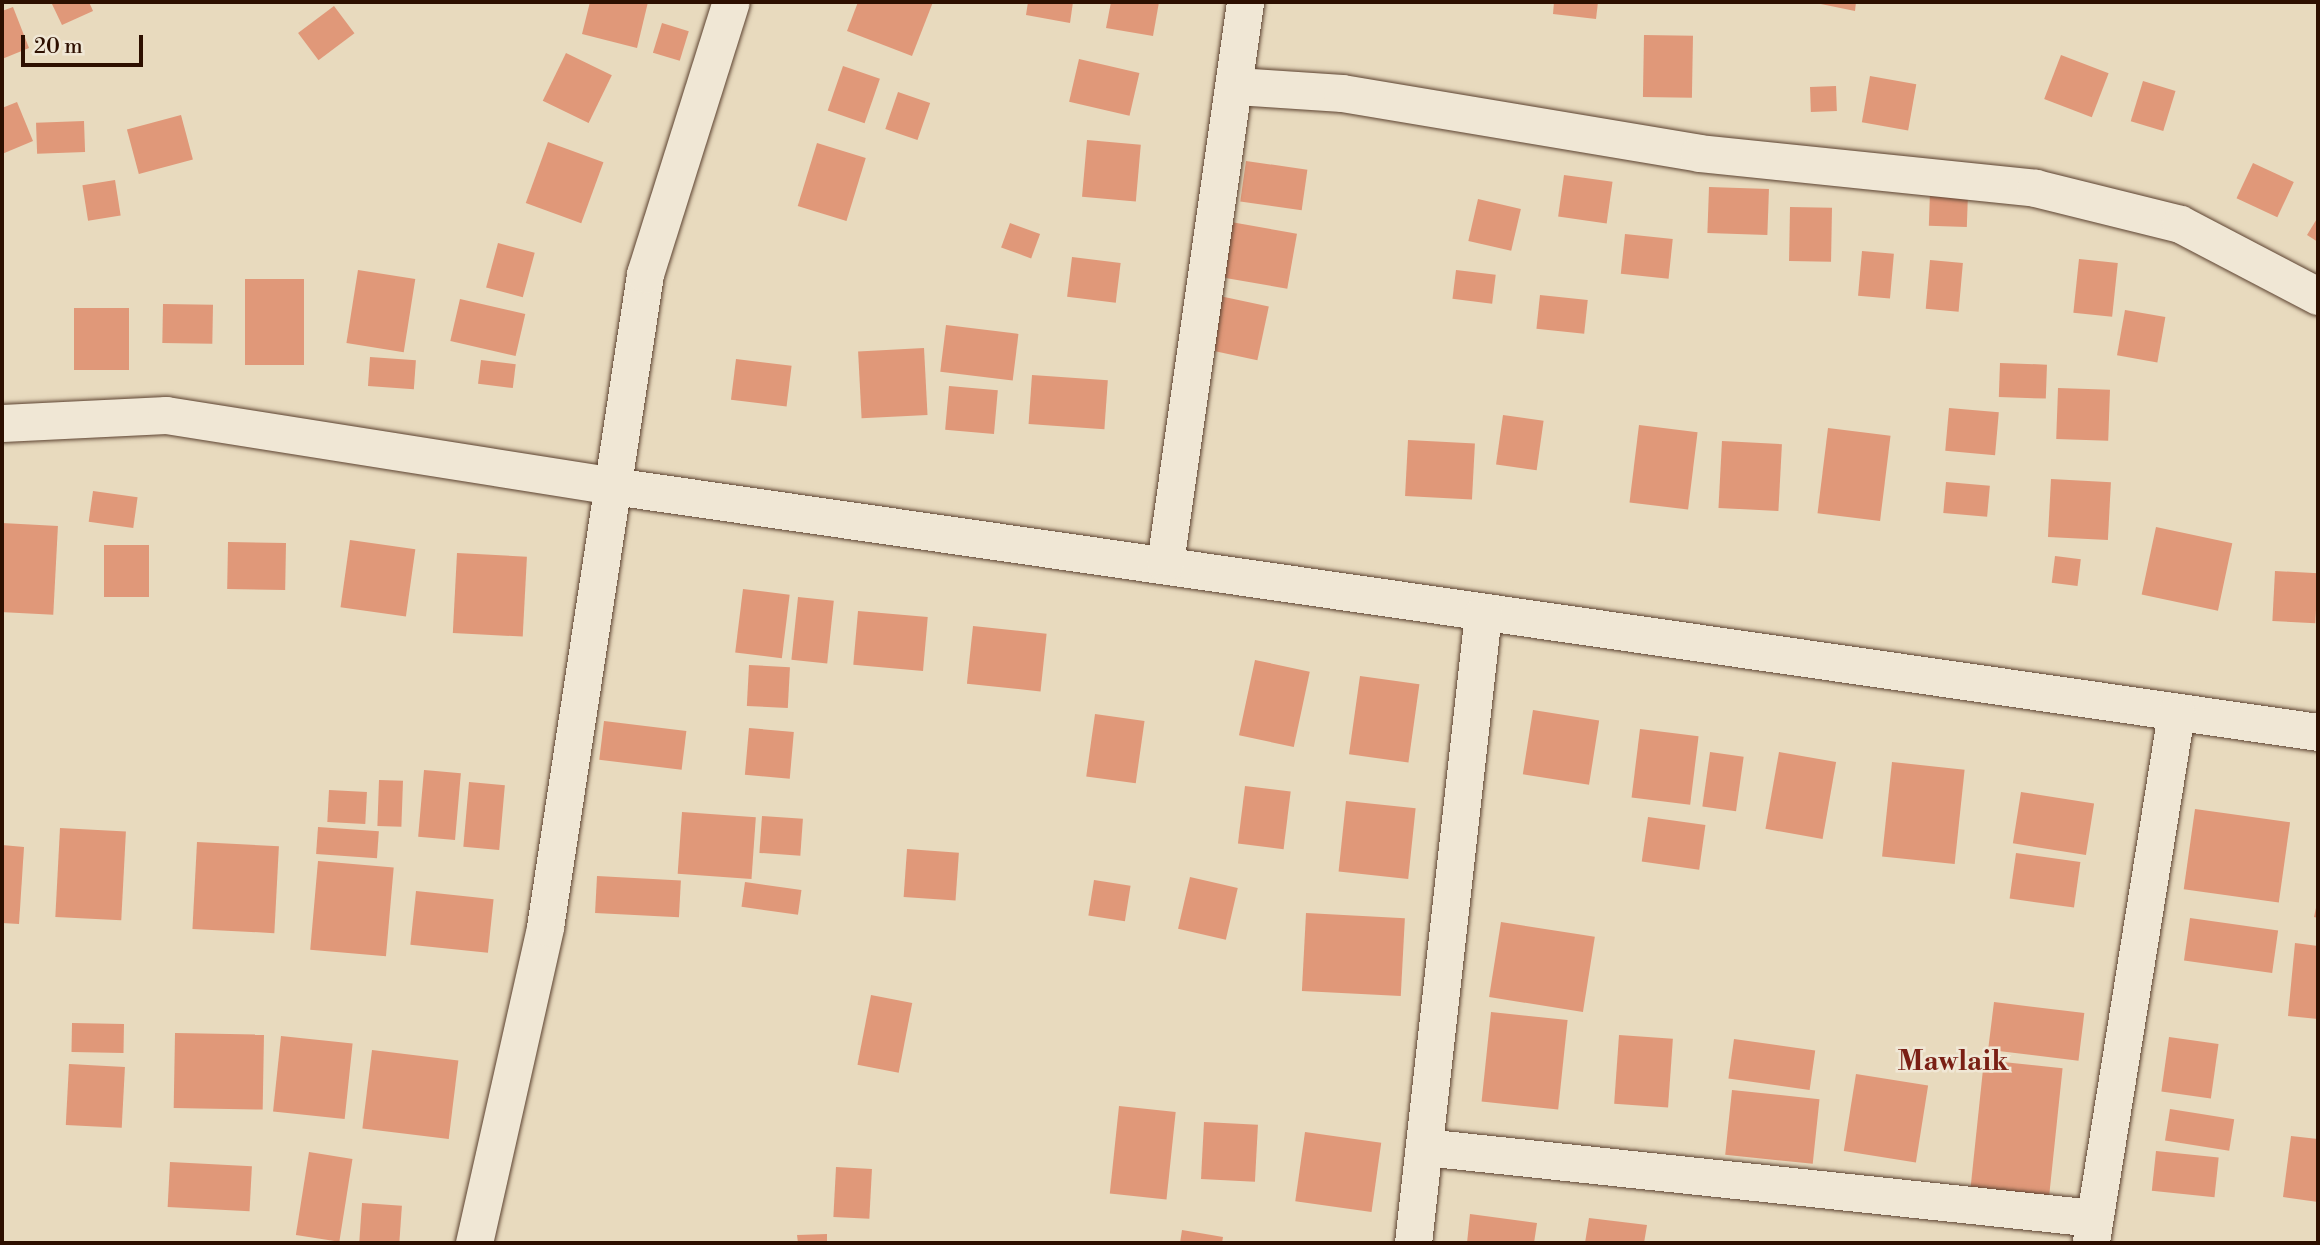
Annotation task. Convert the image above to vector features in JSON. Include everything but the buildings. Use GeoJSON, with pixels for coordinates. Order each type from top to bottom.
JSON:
{"type":"FeatureCollection","features":[{"type":"Feature","properties":{"kind":"street"},"geometry":{"type":"LineString","coordinates":[[474,1243],[545,927],[645,274],[731,2]]}},
{"type":"Feature","properties":{"kind":"street"},"geometry":{"type":"LineString","coordinates":[[1166,563],[1236,86],[1245,2]]}},
{"type":"Feature","properties":{"kind":"street"},"geometry":{"type":"LineString","coordinates":[[1236,86],[1342,93],[1699,153],[2035,188],[2180,224],[2318,296]]}},
{"type":"Feature","properties":{"kind":"street"},"geometry":{"type":"LineString","coordinates":[[2,423],[166,415],[613,486],[1166,563],[1483,613],[2318,732]]}},
{"type":"Feature","properties":{"kind":"street"},"geometry":{"type":"LineString","coordinates":[[1413,1243],[1483,613]]}},
{"type":"Feature","properties":{"kind":"street"},"geometry":{"type":"LineString","coordinates":[[1424,1147],[2092,1231],[2176,713]]}},
{"type":"Feature","properties":{"kind":"district","name":"Mawlaik"},"geometry":{"type":"Point","coordinates":[1953,1062]}}]}
